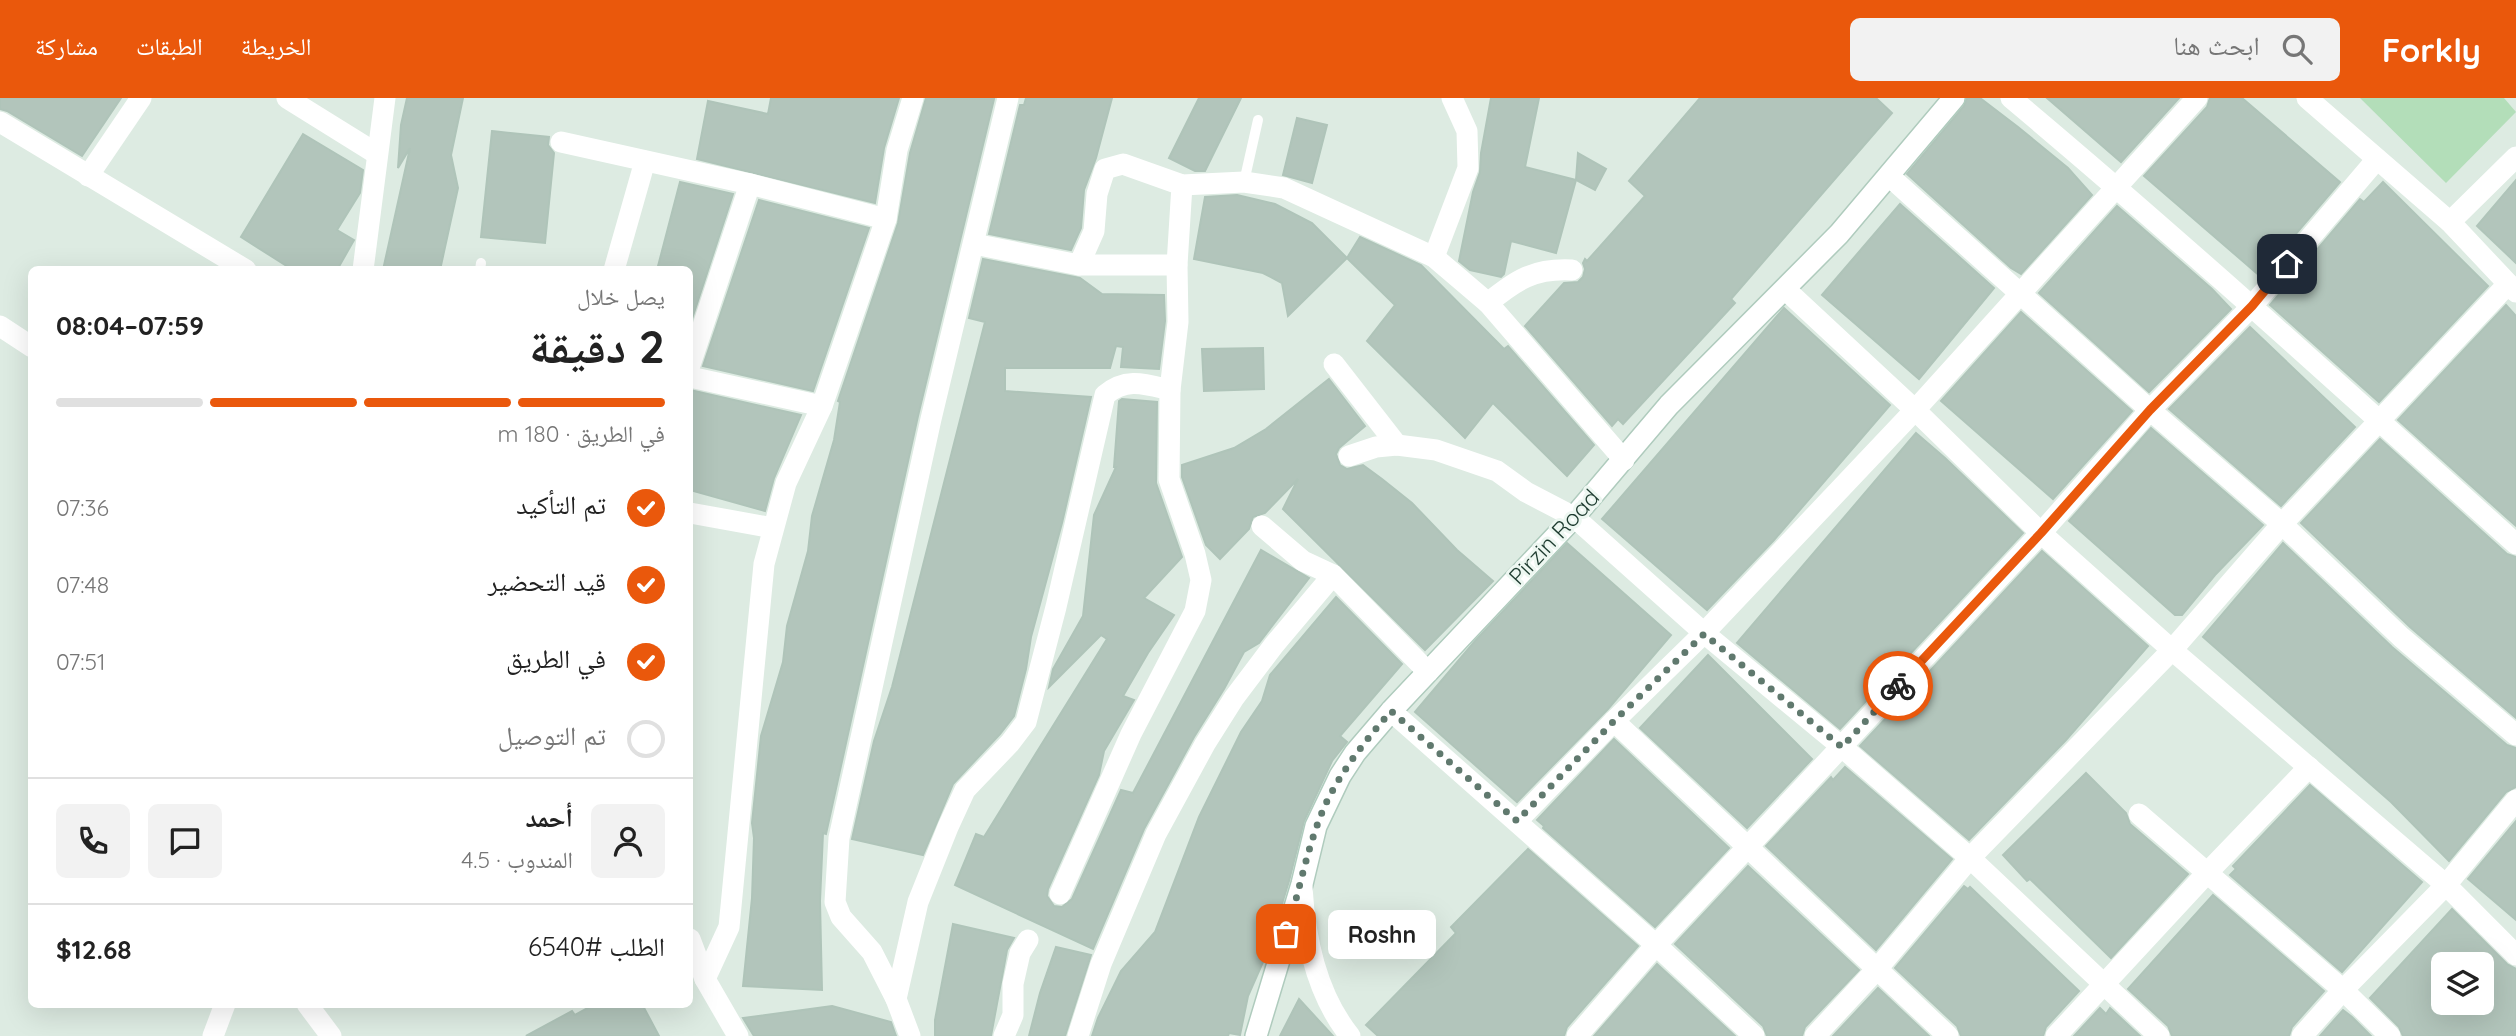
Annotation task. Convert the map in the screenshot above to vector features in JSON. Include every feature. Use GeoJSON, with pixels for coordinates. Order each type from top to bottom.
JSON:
{"type":"FeatureCollection","features":[{"type":"Feature","properties":{"kind":"street"},"geometry":{"type":"LineString","coordinates":[[88,176],[141,98]]}},
{"type":"Feature","properties":{"kind":"street"},"geometry":{"type":"LineString","coordinates":[[288,98],[377,153]]}},
{"type":"Feature","properties":{"kind":"street"},"geometry":{"type":"LineString","coordinates":[[705,979],[729,927],[764,564],[786,483],[822,406],[886,219],[897,150],[913,98]]}},
{"type":"Feature","properties":{"kind":"street"},"geometry":{"type":"LineString","coordinates":[[910,1036],[896,999],[872,952],[841,917],[835,902],[839,838],[931,419],[1008,98]]}},
{"type":"Feature","properties":{"kind":"street"},"geometry":{"type":"LineString","coordinates":[[1434,257],[1468,168],[1467,131],[1452,98]]}},
{"type":"Feature","properties":{"kind":"street","name":"Pirzin Road"},"geometry":{"type":"LineString","coordinates":[[1256,1036],[1317,826],[1327,801],[1355,753],[1391,711],[1574,517],[1693,379],[1786,290],[1839,234],[1954,98]]}},
{"type":"Feature","properties":{"kind":"street"},"geometry":{"type":"LineString","coordinates":[[2011,98],[2252,306],[2516,544]]}},
{"type":"Feature","properties":{"kind":"street"},"geometry":{"type":"LineString","coordinates":[[1517,821],[1614,721],[1704,634],[1915,410],[2197,98]]}},
{"type":"Feature","properties":{"kind":"street"},"geometry":{"type":"LineString","coordinates":[[1815,1036],[1877,969],[1970,858],[2172,650],[2282,524],[2378,421],[2512,288],[2450,222],[2307,98]]}},
{"type":"Feature","properties":{"kind":"street"},"geometry":{"type":"LineString","coordinates":[[363,266],[381,100]]}},
{"type":"Feature","properties":{"kind":"street"},"geometry":{"type":"LineString","coordinates":[[0,121],[239,266]]}},
{"type":"Feature","properties":{"kind":"street"},"geometry":{"type":"LineString","coordinates":[[561,142],[750,184],[886,219]]}},
{"type":"Feature","properties":{"kind":"street"},"geometry":{"type":"LineString","coordinates":[[2450,222],[2516,157]]}},
{"type":"Feature","properties":{"kind":"street"},"geometry":{"type":"LineString","coordinates":[[1577,1036],[1656,945],[2041,533],[2150,410],[2252,306],[2377,159]]}},
{"type":"Feature","properties":{"kind":"street"},"geometry":{"type":"LineString","coordinates":[[615,266],[645,161]]}},
{"type":"Feature","properties":{"kind":"street"},"geometry":{"type":"LineString","coordinates":[[1079,265],[1094,231],[1097,194],[1105,169],[1123,164],[1182,185],[1244,182],[1284,188],[1434,257],[1488,303],[1624,460]]}},
{"type":"Feature","properties":{"kind":"street"},"geometry":{"type":"LineString","coordinates":[[1889,176],[2150,410],[2282,524],[2401,637],[2516,734]]}},
{"type":"Feature","properties":{"kind":"street"},"geometry":{"type":"LineString","coordinates":[[693,356],[750,184]]}},
{"type":"Feature","properties":{"kind":"street"},"geometry":{"type":"LineString","coordinates":[[1060,894],[1131,734],[1195,611],[1201,580],[1195,554],[1169,479],[1170,390],[1178,322],[1177,265],[1182,185]]}},
{"type":"Feature","properties":{"kind":"street"},"geometry":{"type":"LineString","coordinates":[[974,244],[1079,265],[1177,265]]}},
{"type":"Feature","properties":{"kind":"street"},"geometry":{"type":"LineString","coordinates":[[1488,303],[1517,280],[1554,269],[1572,270]]}},
{"type":"Feature","properties":{"kind":"street"},"geometry":{"type":"LineString","coordinates":[[1786,290],[1915,410],[2041,533],[2172,650],[2446,885],[2516,955]]}},
{"type":"Feature","properties":{"kind":"street"},"geometry":{"type":"LineString","coordinates":[[0,326],[28,344]]}},
{"type":"Feature","properties":{"kind":"street"},"geometry":{"type":"LineString","coordinates":[[1334,364],[1398,445]]}},
{"type":"Feature","properties":{"kind":"street"},"geometry":{"type":"LineString","coordinates":[[693,378],[822,406]]}},
{"type":"Feature","properties":{"kind":"street"},"geometry":{"type":"LineString","coordinates":[[896,999],[918,902],[965,790],[1010,743],[1026,722],[1105,396],[1117,385],[1143,383],[1170,390]]}},
{"type":"Feature","properties":{"kind":"street"},"geometry":{"type":"LineString","coordinates":[[1349,456],[1376,447],[1398,445],[1436,450],[1497,471],[1526,492],[1574,517],[1704,634],[1842,747],[1970,858],[2159,1036]]}},
{"type":"Feature","properties":{"kind":"street"},"geometry":{"type":"LineString","coordinates":[[693,514],[774,528]]}},
{"type":"Feature","properties":{"kind":"street"},"geometry":{"type":"LineString","coordinates":[[1262,526],[1303,561],[1333,575],[1428,672]]}},
{"type":"Feature","properties":{"kind":"street"},"geometry":{"type":"LineString","coordinates":[[1078,1036],[1101,964],[1156,834],[1234,698],[1333,575]]}},
{"type":"Feature","properties":{"kind":"street"},"geometry":{"type":"LineString","coordinates":[[1391,711],[1656,945],[1754,1036]]}},
{"type":"Feature","properties":{"kind":"street"},"geometry":{"type":"LineString","coordinates":[[1614,721],[1948,1036]]}},
{"type":"Feature","properties":{"kind":"street"},"geometry":{"type":"LineString","coordinates":[[2056,1036],[2309,767]]}},
{"type":"Feature","properties":{"kind":"street"},"geometry":{"type":"LineString","coordinates":[[2302,1036],[2446,885],[2516,800]]}},
{"type":"Feature","properties":{"kind":"street"},"geometry":{"type":"LineString","coordinates":[[2139,814],[2343,990],[2390,1036]]}},
{"type":"Feature","properties":{"kind":"street"},"geometry":{"type":"LineString","coordinates":[[1302,884],[1307,935],[1313,960],[1332,1007],[1350,1036]]}},
{"type":"Feature","properties":{"kind":"street"},"geometry":{"type":"LineString","coordinates":[[1004,1036],[1013,1015],[1013,984],[1020,953],[1028,940]]}},
{"type":"Feature","properties":{"kind":"street"},"geometry":{"type":"LineString","coordinates":[[693,947],[705,979],[738,1036]]}},
{"type":"Feature","properties":{"kind":"street"},"geometry":{"type":"LineString","coordinates":[[213,1036],[224,1008]]}},
{"type":"Feature","properties":{"kind":"street"},"geometry":{"type":"LineString","coordinates":[[310,1008],[331,1036]]}},
{"type":"Feature","properties":{"kind":"lane"},"geometry":{"type":"LineString","coordinates":[[1244,182],[1258,120]]}},
{"type":"Feature","properties":{"kind":"green space"},"geometry":{"type":"Polygon","coordinates":[[[2360,98],[2504,98],[2516,112],[2446,183],[2360,98]]]}},
{"type":"Feature","properties":{"kind":"building"},"geometry":{"type":"Polygon","coordinates":[[[0,98],[121,98],[82,156],[0,109],[0,98]]]}},
{"type":"Feature","properties":{"kind":"building"},"geometry":{"type":"Polygon","coordinates":[[[407,98],[463,98],[451,155],[458,188],[441,266],[384,266],[410,148],[398,168],[401,125],[407,98]]]}},
{"type":"Feature","properties":{"kind":"building"},"geometry":{"type":"Polygon","coordinates":[[[771,98],[899,98],[884,148],[875,203],[697,159],[708,101],[768,114],[771,98]]]}},
{"type":"Feature","properties":{"kind":"building"},"geometry":{"type":"Polygon","coordinates":[[[926,98],[994,99],[918,416],[826,834],[823,833],[820,901],[822,990],[743,986],[752,898],[752,823],[761,736],[783,662],[787,626],[808,551],[812,516],[834,440],[838,401],[898,223],[910,153],[926,98]]]}},
{"type":"Feature","properties":{"kind":"building"},"geometry":{"type":"Polygon","coordinates":[[[1026,98],[1112,98],[1096,158],[1084,190],[1081,228],[1071,250],[989,234],[1020,105],[1024,105],[1026,98]]]}},
{"type":"Feature","properties":{"kind":"building"},"geometry":{"type":"Polygon","coordinates":[[[1199,98],[1241,98],[1205,171],[1195,171],[1169,158],[1199,98]]]}},
{"type":"Feature","properties":{"kind":"building"},"geometry":{"type":"Polygon","coordinates":[[[1491,98],[1539,98],[1525,167],[1576,180],[1556,253],[1511,241],[1501,277],[1470,270],[1459,261],[1473,192],[1480,172],[1491,98]]]}},
{"type":"Feature","properties":{"kind":"building"},"geometry":{"type":"Polygon","coordinates":[[[1700,98],[1876,98],[1892,113],[1731,299],[1735,303],[1623,424],[1618,419],[1612,426],[1525,326],[1564,283],[1578,282],[1583,277],[1585,259],[1587,261],[1645,196],[1629,181],[1700,98]]]}},
{"type":"Feature","properties":{"kind":"building"},"geometry":{"type":"Polygon","coordinates":[[[1967,98],[1980,98],[2018,127],[2068,168],[2092,195],[2021,274],[1907,174],[1964,106],[1967,98]]]}},
{"type":"Feature","properties":{"kind":"building"},"geometry":{"type":"Polygon","coordinates":[[[2047,98],[2179,98],[2121,162],[2047,98]]]}},
{"type":"Feature","properties":{"kind":"building"},"geometry":{"type":"Polygon","coordinates":[[[2210,98],[2242,98],[2340,182],[2260,276],[2144,176],[2207,107],[2210,98]]]}},
{"type":"Feature","properties":{"kind":"building"},"geometry":{"type":"Polygon","coordinates":[[[1297,118],[1327,125],[1312,183],[1283,175],[1297,118]]]}},
{"type":"Feature","properties":{"kind":"building"},"geometry":{"type":"Polygon","coordinates":[[[492,131],[549,137],[548,145],[554,153],[545,243],[481,237],[492,131]]]}},
{"type":"Feature","properties":{"kind":"building"},"geometry":{"type":"Polygon","coordinates":[[[303,134],[363,170],[360,193],[337,230],[354,240],[339,266],[287,266],[241,237],[303,134]]]}},
{"type":"Feature","properties":{"kind":"building"},"geometry":{"type":"Polygon","coordinates":[[[1578,153],[1606,169],[1595,190],[1576,180],[1578,153]]]}},
{"type":"Feature","properties":{"kind":"building"},"geometry":{"type":"Polygon","coordinates":[[[2516,180],[2516,263],[2477,226],[2516,180]]]}},
{"type":"Feature","properties":{"kind":"building"},"geometry":{"type":"Polygon","coordinates":[[[680,182],[733,194],[693,316],[693,266],[658,266],[680,182]]]}},
{"type":"Feature","properties":{"kind":"building"},"geometry":{"type":"Polygon","coordinates":[[[2383,182],[2488,286],[2379,402],[2270,305],[2360,199],[2364,202],[2383,182]]]}},
{"type":"Feature","properties":{"kind":"building"},"geometry":{"type":"Polygon","coordinates":[[[1237,195],[1275,204],[1312,223],[1347,258],[1288,316],[1282,283],[1263,273],[1194,259],[1205,197],[1237,195]]]}},
{"type":"Feature","properties":{"kind":"building"},"geometry":{"type":"Polygon","coordinates":[[[759,200],[869,228],[813,391],[703,366],[759,200]]]}},
{"type":"Feature","properties":{"kind":"building"},"geometry":{"type":"Polygon","coordinates":[[[1900,204],[1994,288],[1919,379],[1822,295],[1900,204]]]}},
{"type":"Feature","properties":{"kind":"building"},"geometry":{"type":"Polygon","coordinates":[[[2117,206],[2212,289],[2231,309],[2149,392],[2039,293],[2117,206]]]}},
{"type":"Feature","properties":{"kind":"building"},"geometry":{"type":"Polygon","coordinates":[[[1360,237],[1421,265],[1504,349],[1508,346],[1594,445],[1567,476],[1493,403],[1465,438],[1367,341],[1395,305],[1347,258],[1360,237]]]}},
{"type":"Feature","properties":{"kind":"building"},"geometry":{"type":"Polygon","coordinates":[[[983,259],[1080,278],[1102,294],[1164,295],[1165,321],[1159,369],[1121,367],[1123,347],[1116,346],[1110,368],[1005,368],[1005,391],[1091,397],[1014,716],[953,784],[923,855],[852,839],[874,741],[892,687],[985,322],[969,318],[983,259]]]}},
{"type":"Feature","properties":{"kind":"building"},"geometry":{"type":"Polygon","coordinates":[[[2506,305],[2516,316],[2516,526],[2398,420],[2506,305]]]}},
{"type":"Feature","properties":{"kind":"building"},"geometry":{"type":"Polygon","coordinates":[[[1784,308],[1890,405],[1774,540],[1707,610],[1602,519],[1784,308]]]}},
{"type":"Feature","properties":{"kind":"building"},"geometry":{"type":"Polygon","coordinates":[[[2021,312],[2132,411],[2053,499],[1941,401],[2021,312]]]}},
{"type":"Feature","properties":{"kind":"building"},"geometry":{"type":"Polygon","coordinates":[[[2250,327],[2355,427],[2281,506],[2169,409],[2250,327]]]}},
{"type":"Feature","properties":{"kind":"building"},"geometry":{"type":"Polygon","coordinates":[[[1263,348],[1264,389],[1204,391],[1202,349],[1263,348]]]}},
{"type":"Feature","properties":{"kind":"building"},"geometry":{"type":"Polygon","coordinates":[[[1329,379],[1365,426],[1339,448],[1336,454],[1340,465],[1347,469],[1363,465],[1382,479],[1412,503],[1457,550],[1493,581],[1425,650],[1283,509],[1298,479],[1265,513],[1253,517],[1249,529],[1220,559],[1206,545],[1182,477],[1182,465],[1234,448],[1266,429],[1329,379]]]}},
{"type":"Feature","properties":{"kind":"building"},"geometry":{"type":"Polygon","coordinates":[[[693,391],[801,415],[774,478],[765,511],[693,491],[693,391]]]}},
{"type":"Feature","properties":{"kind":"building"},"geometry":{"type":"Polygon","coordinates":[[[1119,401],[1157,402],[1156,483],[1182,557],[1144,598],[1174,615],[1123,696],[1134,700],[1104,751],[1099,775],[1048,889],[1047,896],[1054,906],[1062,907],[1072,899],[1121,790],[1133,793],[1261,550],[1309,578],[1259,643],[1244,652],[1194,737],[1144,829],[1093,949],[955,885],[976,834],[984,837],[1107,639],[1101,635],[1049,687],[1053,669],[1083,616],[1094,515],[1116,467],[1119,401]]]}},
{"type":"Feature","properties":{"kind":"building"},"geometry":{"type":"Polygon","coordinates":[[[2151,428],[2263,525],[2215,575],[2182,615],[2175,615],[2069,521],[2151,428]]]}},
{"type":"Feature","properties":{"kind":"building"},"geometry":{"type":"Polygon","coordinates":[[[1916,433],[2023,533],[1840,729],[1737,643],[1916,433]]]}},
{"type":"Feature","properties":{"kind":"building"},"geometry":{"type":"Polygon","coordinates":[[[2380,439],[2507,554],[2516,557],[2516,718],[2410,627],[2301,523],[2380,439]]]}},
{"type":"Feature","properties":{"kind":"building"},"geometry":{"type":"Polygon","coordinates":[[[1567,543],[1671,635],[1608,709],[1517,802],[1415,712],[1475,641],[1567,543]]]}},
{"type":"Feature","properties":{"kind":"building"},"geometry":{"type":"Polygon","coordinates":[[[2283,543],[2392,647],[2507,745],[2516,748],[2516,787],[2506,792],[2449,861],[2391,802],[2203,637],[2283,543]]]}},
{"type":"Feature","properties":{"kind":"building"},"geometry":{"type":"Polygon","coordinates":[[[2042,551],[2148,646],[2066,740],[1969,840],[1860,746],[2042,551]]]}},
{"type":"Feature","properties":{"kind":"building"},"geometry":{"type":"Polygon","coordinates":[[[1336,597],[1402,664],[1340,736],[1347,742],[1332,761],[1304,821],[1267,953],[1248,996],[1240,1035],[1092,1036],[1121,971],[1155,932],[1199,817],[1241,732],[1262,701],[1270,675],[1336,597]]]}},
{"type":"Feature","properties":{"kind":"building"},"geometry":{"type":"Polygon","coordinates":[[[1708,655],[1812,759],[1747,828],[1640,728],[1708,655]]]}},
{"type":"Feature","properties":{"kind":"building"},"geometry":{"type":"Polygon","coordinates":[[[1614,739],[1729,848],[1655,927],[1537,820],[1614,739]]]}},
{"type":"Feature","properties":{"kind":"building"},"geometry":{"type":"Polygon","coordinates":[[[1845,767],[1952,859],[1876,950],[1766,846],[1831,777],[1833,780],[1845,767]]]}},
{"type":"Feature","properties":{"kind":"building"},"geometry":{"type":"Polygon","coordinates":[[[2086,773],[2126,813],[2130,824],[2188,874],[2111,958],[2030,879],[2027,881],[2003,855],[2086,773]]]}},
{"type":"Feature","properties":{"kind":"building"},"geometry":{"type":"Polygon","coordinates":[[[2310,785],[2422,882],[2342,972],[2230,875],[2236,869],[2233,866],[2310,785]]]}},
{"type":"Feature","properties":{"kind":"building"},"geometry":{"type":"Polygon","coordinates":[[[2516,821],[2516,920],[2468,879],[2516,821]]]}},
{"type":"Feature","properties":{"kind":"building"},"geometry":{"type":"Polygon","coordinates":[[[1528,849],[1638,946],[1567,1027],[1564,1036],[1378,1036],[1366,1025],[1456,933],[1451,927],[1528,849]]]}},
{"type":"Feature","properties":{"kind":"building"},"geometry":{"type":"Polygon","coordinates":[[[1748,866],[1859,970],[1805,1027],[1802,1036],[1767,1036],[1763,1026],[1675,944],[1748,866]]]}},
{"type":"Feature","properties":{"kind":"building"},"geometry":{"type":"Polygon","coordinates":[[[1964,886],[1968,889],[1970,887],[2079,991],[2046,1027],[2043,1036],[1961,1036],[1957,1026],[1895,968],[1964,886]]]}},
{"type":"Feature","properties":{"kind":"building"},"geometry":{"type":"Polygon","coordinates":[[[2213,895],[2324,991],[2292,1027],[2289,1036],[2172,1036],[2168,1026],[2128,989],[2213,895]]]}},
{"type":"Feature","properties":{"kind":"building"},"geometry":{"type":"Polygon","coordinates":[[[2452,909],[2507,964],[2516,969],[2516,1036],[2403,1036],[2399,1027],[2370,998],[2452,909]]]}},
{"type":"Feature","properties":{"kind":"building"},"geometry":{"type":"Polygon","coordinates":[[[953,924],[1014,938],[1007,950],[991,1036],[935,1036],[935,1020],[953,924]]]}},
{"type":"Feature","properties":{"kind":"building"},"geometry":{"type":"Polygon","coordinates":[[[1056,947],[1091,955],[1065,1036],[1029,1036],[1040,993],[1056,947]]]}},
{"type":"Feature","properties":{"kind":"building"},"geometry":{"type":"Polygon","coordinates":[[[1657,964],[1735,1036],[1594,1036],[1657,964]]]}},
{"type":"Feature","properties":{"kind":"building"},"geometry":{"type":"Polygon","coordinates":[[[1878,988],[1929,1036],[1833,1036],[1878,988]]]}},
{"type":"Feature","properties":{"kind":"building"},"geometry":{"type":"Polygon","coordinates":[[[1299,999],[1333,1036],[1280,1036],[1299,999]]]}},
{"type":"Feature","properties":{"kind":"building"},"geometry":{"type":"Polygon","coordinates":[[[832,1006],[891,1022],[896,1036],[754,1036],[743,1018],[832,1006]]]}},
{"type":"Feature","properties":{"kind":"building"},"geometry":{"type":"Polygon","coordinates":[[[588,1008],[644,1008],[659,1036],[526,1036],[572,1011],[575,1015],[588,1008]]]}},
{"type":"Feature","properties":{"kind":"building"},"geometry":{"type":"Polygon","coordinates":[[[2100,1008],[2106,1014],[2110,1008],[2140,1036],[2074,1036],[2100,1008]]]}},
{"type":"Feature","properties":{"kind":"building"},"geometry":{"type":"Polygon","coordinates":[[[2343,1010],[2352,1017],[2371,1036],[2320,1036],[2343,1010]]]}},
{"type":"Feature","properties":{"kind":"way so far"},"geometry":{"type":"LineString","coordinates":[[1286,934],[1317,826],[1327,801],[1355,753],[1391,711],[1517,821],[1614,721],[1704,634],[1842,747],[1898,686]]}},
{"type":"Feature","properties":{"kind":"place","name":"Roshn"},"geometry":{"type":"Point","coordinates":[1286,934]}},
{"type":"Feature","properties":{"kind":"route"},"geometry":{"type":"LineString","coordinates":[[1898,686],[2041,533],[2150,410],[2252,306],[2287,264]]}}]}
